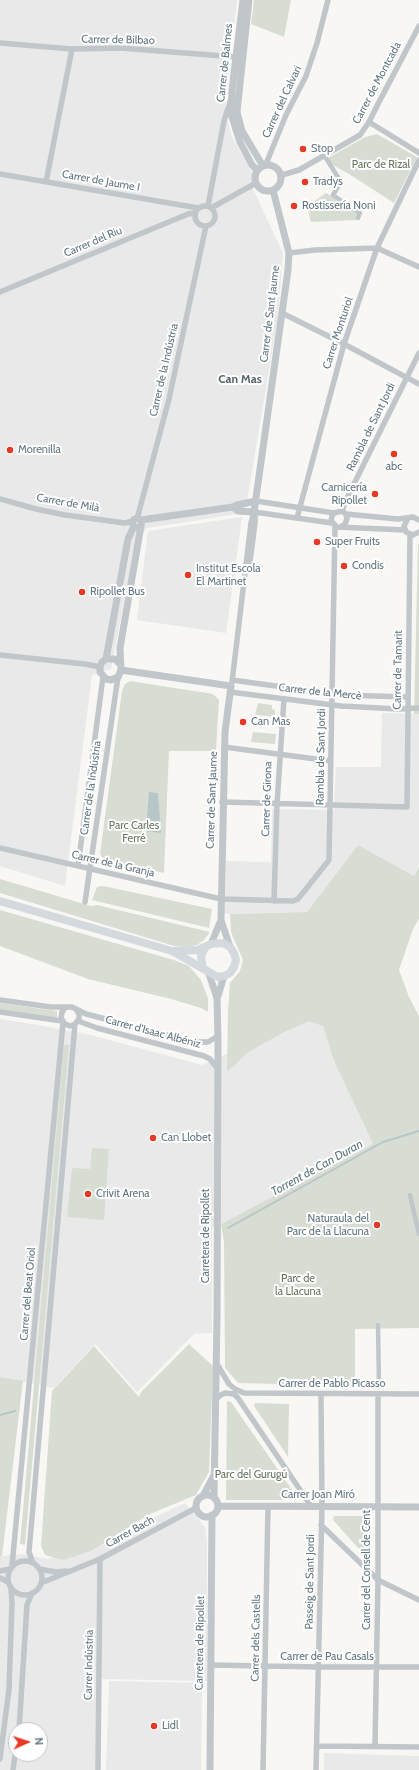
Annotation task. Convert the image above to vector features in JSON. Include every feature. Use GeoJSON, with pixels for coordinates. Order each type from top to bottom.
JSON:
{"type":"FeatureCollection","features":[{"type":"Feature","properties":{"kind":"main road"},"geometry":{"type":"LineString","coordinates":[[0,901],[172,951],[186,952],[223,943],[230,947],[236,960],[230,973],[218,977],[172,951]]}},
{"type":"Feature","properties":{"kind":"main road"},"geometry":{"type":"LineString","coordinates":[[206,971],[202,956],[208,946]]}},
{"type":"Feature","properties":{"kind":"street","name":"Carrer de Balmes"},"geometry":{"type":"LineString","coordinates":[[243,0],[231,102],[231,114],[236,133],[252,165],[262,167]]}},
{"type":"Feature","properties":{"kind":"street","name":"Carrer de Balmes"},"geometry":{"type":"LineString","coordinates":[[249,0],[238,112],[242,131],[262,167]]}},
{"type":"Feature","properties":{"kind":"street","name":"Carrer del Calvari"},"geometry":{"type":"LineString","coordinates":[[262,167],[306,76],[317,43],[328,0]]}},
{"type":"Feature","properties":{"kind":"street","name":"Carrer de Montcada"},"geometry":{"type":"LineString","coordinates":[[282,176],[299,170],[360,135],[369,122],[419,26]]}},
{"type":"Feature","properties":{"kind":"street","name":"Carrer de Bilbao"},"geometry":{"type":"LineString","coordinates":[[0,43],[72,49],[121,48],[236,57]]}},
{"type":"Feature","properties":{"kind":"street"},"geometry":{"type":"LineString","coordinates":[[46,182],[72,49]]}},
{"type":"Feature","properties":{"kind":"street"},"geometry":{"type":"LineString","coordinates":[[231,102],[224,121],[210,207],[214,212],[214,219],[206,226],[198,223],[195,218],[196,211],[204,206],[210,207],[256,183]]}},
{"type":"Feature","properties":{"kind":"street"},"geometry":{"type":"LineString","coordinates":[[369,122],[419,153]]}},
{"type":"Feature","properties":{"kind":"street"},"geometry":{"type":"LineString","coordinates":[[324,156],[341,182],[333,195],[360,213],[358,218]]}},
{"type":"Feature","properties":{"kind":"street","name":"Carrer Monturiol"},"geometry":{"type":"LineString","coordinates":[[297,518],[344,344],[377,248],[419,160]]}},
{"type":"Feature","properties":{"kind":"street"},"geometry":{"type":"LineString","coordinates":[[270,164],[278,168],[282,176],[279,186],[269,191],[261,189],[256,183],[255,174],[262,167],[270,164]]}},
{"type":"Feature","properties":{"kind":"street","name":"Carrer de Jaume I"},"geometry":{"type":"LineString","coordinates":[[0,174],[196,211]]}},
{"type":"Feature","properties":{"kind":"street","name":"Carrer de Sant Jaume"},"geometry":{"type":"LineString","coordinates":[[230,947],[221,920],[224,747],[231,686],[235,670],[254,536],[254,512],[282,313],[288,253],[273,190]]}},
{"type":"Feature","properties":{"kind":"street","name":"Carrer del Riu"},"geometry":{"type":"LineString","coordinates":[[0,292],[196,211]]}},
{"type":"Feature","properties":{"kind":"street","name":"Carrer de la Indústria"},"geometry":{"type":"LineString","coordinates":[[85,902],[120,670],[120,648],[137,522],[169,399],[206,226]]}},
{"type":"Feature","properties":{"kind":"street"},"geometry":{"type":"LineString","coordinates":[[288,253],[315,250],[377,248],[419,267]]}},
{"type":"Feature","properties":{"kind":"street"},"geometry":{"type":"LineString","coordinates":[[282,313],[419,384]]}},
{"type":"Feature","properties":{"kind":"street","name":"Rambla de Sant Jordi"},"geometry":{"type":"LineString","coordinates":[[221,899],[298,899],[329,860],[336,526],[347,522],[344,513],[346,500],[419,353]]}},
{"type":"Feature","properties":{"kind":"street","name":"Carrer de Milà"},"geometry":{"type":"LineString","coordinates":[[0,499],[65,515],[125,523],[233,508],[237,504],[256,501]]}},
{"type":"Feature","properties":{"kind":"street"},"geometry":{"type":"LineString","coordinates":[[256,501],[334,513],[344,513],[351,516],[413,517],[419,519]]}},
{"type":"Feature","properties":{"kind":"street","name":"Carrer de Milà"},"geometry":{"type":"LineString","coordinates":[[233,508],[238,511],[254,512]]}},
{"type":"Feature","properties":{"kind":"street"},"geometry":{"type":"LineString","coordinates":[[254,512],[297,518],[336,526],[405,530],[410,534],[416,534],[419,532]]}},
{"type":"Feature","properties":{"kind":"street"},"geometry":{"type":"LineString","coordinates":[[334,513],[332,516],[336,526]]}},
{"type":"Feature","properties":{"kind":"street"},"geometry":{"type":"LineString","coordinates":[[405,530],[404,523],[408,518]]}},
{"type":"Feature","properties":{"kind":"street","name":"Carrer de la Indústria"},"geometry":{"type":"LineString","coordinates":[[106,659],[128,539],[137,522]]}},
{"type":"Feature","properties":{"kind":"street","name":"Carrer de Tamarit"},"geometry":{"type":"LineString","coordinates":[[330,805],[407,807],[410,534]]}},
{"type":"Feature","properties":{"kind":"street"},"geometry":{"type":"LineString","coordinates":[[0,656],[85,664],[100,667]]}},
{"type":"Feature","properties":{"kind":"street"},"geometry":{"type":"LineString","coordinates":[[106,659],[115,659],[120,670],[111,680],[103,677],[100,667],[102,662],[106,659]]}},
{"type":"Feature","properties":{"kind":"street"},"geometry":{"type":"LineString","coordinates":[[120,670],[231,686]]}},
{"type":"Feature","properties":{"kind":"street","name":"Carrer de la Indústria"},"geometry":{"type":"LineString","coordinates":[[78,866],[103,677]]}},
{"type":"Feature","properties":{"kind":"street","name":"Carrer de la Mercè"},"geometry":{"type":"LineString","coordinates":[[231,686],[332,694],[408,697]]}},
{"type":"Feature","properties":{"kind":"street","name":"Carrer de la Mercè"},"geometry":{"type":"LineString","coordinates":[[231,686],[284,699],[341,706],[407,709],[419,708]]}},
{"type":"Feature","properties":{"kind":"street","name":"Carrer de Girona"},"geometry":{"type":"LineString","coordinates":[[274,900],[279,755],[284,699]]}},
{"type":"Feature","properties":{"kind":"street"},"geometry":{"type":"LineString","coordinates":[[224,747],[331,761]]}},
{"type":"Feature","properties":{"kind":"street"},"geometry":{"type":"LineString","coordinates":[[222,802],[330,805]]}},
{"type":"Feature","properties":{"kind":"street","name":"Carrer de la Granja"},"geometry":{"type":"LineString","coordinates":[[0,848],[221,899]]}},
{"type":"Feature","properties":{"kind":"street","name":"Carrer de Sant Jaume"},"geometry":{"type":"LineString","coordinates":[[208,946],[221,920]]}},
{"type":"Feature","properties":{"kind":"street","name":"Carretera de Ripollet"},"geometry":{"type":"LineString","coordinates":[[206,971],[217,998]]}},
{"type":"Feature","properties":{"kind":"street","name":"Carretera de Ripollet"},"geometry":{"type":"LineString","coordinates":[[214,1498],[217,1364],[217,998],[224,976]]}},
{"type":"Feature","properties":{"kind":"street","name":"Carrer d'Isaac Albéniz"},"geometry":{"type":"LineString","coordinates":[[0,1000],[65,1008],[70,1006],[86,1014],[194,1042],[208,1042],[218,1036]]}},
{"type":"Feature","properties":{"kind":"street"},"geometry":{"type":"LineString","coordinates":[[62,1022],[61,1014],[65,1008]]}},
{"type":"Feature","properties":{"kind":"street"},"geometry":{"type":"LineString","coordinates":[[76,1009],[79,1016],[76,1023]]}},
{"type":"Feature","properties":{"kind":"street","name":"Carrer d'Isaac Albéniz"},"geometry":{"type":"LineString","coordinates":[[0,1012],[62,1022],[70,1026],[76,1023],[97,1028],[204,1056],[210,1059],[218,1069]]}},
{"type":"Feature","properties":{"kind":"street","name":"Carrer del Beat Oriol"},"geometry":{"type":"LineString","coordinates":[[8,1582],[11,1568],[62,1022]]}},
{"type":"Feature","properties":{"kind":"street","name":"Carrer del Beat Oriol"},"geometry":{"type":"LineString","coordinates":[[33,1563],[28,1552],[76,1023]]}},
{"type":"Feature","properties":{"kind":"street"},"geometry":{"type":"LineString","coordinates":[[410,1195],[419,1234]]}},
{"type":"Feature","properties":{"kind":"street"},"geometry":{"type":"LineString","coordinates":[[378,1325],[379,1387]]}},
{"type":"Feature","properties":{"kind":"street"},"geometry":{"type":"LineString","coordinates":[[217,1364],[229,1384],[244,1393],[238,1398]]}},
{"type":"Feature","properties":{"kind":"street"},"geometry":{"type":"LineString","coordinates":[[216,1400],[219,1396],[231,1393],[238,1398],[311,1506]]}},
{"type":"Feature","properties":{"kind":"street","name":"Carrer de Pablo Picasso"},"geometry":{"type":"LineString","coordinates":[[244,1393],[419,1394]]}},
{"type":"Feature","properties":{"kind":"street","name":"Passeig de Sant Jordi"},"geometry":{"type":"LineString","coordinates":[[316,1770],[322,1506],[321,1394]]}},
{"type":"Feature","properties":{"kind":"street","name":"Carrer del Consell de Cent"},"geometry":{"type":"LineString","coordinates":[[375,1746],[378,1580],[378,1394]]}},
{"type":"Feature","properties":{"kind":"street","name":"Carretera de Ripollet"},"geometry":{"type":"LineString","coordinates":[[203,1496],[215,1473]]}},
{"type":"Feature","properties":{"kind":"street"},"geometry":{"type":"LineString","coordinates":[[207,1495],[214,1498],[218,1506],[216,1512],[212,1515],[202,1516],[196,1508],[198,1500],[207,1495]]}},
{"type":"Feature","properties":{"kind":"street","name":"Carrer Joan Miró"},"geometry":{"type":"LineString","coordinates":[[218,1506],[419,1507]]}},
{"type":"Feature","properties":{"kind":"street","name":"Carrer dels Castells"},"geometry":{"type":"LineString","coordinates":[[263,1770],[268,1506]]}},
{"type":"Feature","properties":{"kind":"street","name":"Carrer Bach"},"geometry":{"type":"LineString","coordinates":[[41,1583],[100,1559],[196,1508]]}},
{"type":"Feature","properties":{"kind":"street","name":"Carretera de Ripollet"},"geometry":{"type":"LineString","coordinates":[[210,1770],[212,1515]]}},
{"type":"Feature","properties":{"kind":"street"},"geometry":{"type":"LineString","coordinates":[[321,1525],[378,1580],[419,1600]]}},
{"type":"Feature","properties":{"kind":"street","name":"Carrer Indústria"},"geometry":{"type":"LineString","coordinates":[[98,1770],[100,1559]]}},
{"type":"Feature","properties":{"kind":"street"},"geometry":{"type":"LineString","coordinates":[[0,1571],[11,1568],[19,1561],[26,1561],[33,1563],[41,1572],[41,1583],[32,1593],[27,1605],[20,1722]]}},
{"type":"Feature","properties":{"kind":"street","name":"Carrer Bach"},"geometry":{"type":"LineString","coordinates":[[39,1569],[56,1572],[72,1571]]}},
{"type":"Feature","properties":{"kind":"street"},"geometry":{"type":"LineString","coordinates":[[0,1578],[8,1582],[11,1589],[12,1603],[9,1689],[0,1759]]}},
{"type":"Feature","properties":{"kind":"street"},"geometry":{"type":"LineString","coordinates":[[11,1589],[21,1595],[32,1593]]}},
{"type":"Feature","properties":{"kind":"street","name":"Carrer de Pau Casals"},"geometry":{"type":"LineString","coordinates":[[211,1665],[419,1667]]}},
{"type":"Feature","properties":{"kind":"street"},"geometry":{"type":"LineString","coordinates":[[317,1746],[419,1747]]}},
{"type":"Feature","properties":{"kind":"shaded area"},"geometry":{"type":"Polygon","coordinates":[[[0,0],[237,0],[225,100],[226,114],[232,137],[252,172],[252,187],[283,253],[278,317],[245,513],[147,528],[136,541],[111,669],[92,675],[65,886],[0,866],[0,0]]]}},
{"type":"Feature","properties":{"kind":"shaded area","name":"Institut Escola El Martinet"},"geometry":{"type":"Polygon","coordinates":[[[242,517],[226,633],[137,620],[148,531],[242,517]]]}},
{"type":"Feature","properties":{"kind":"shaded area"},"geometry":{"type":"Polygon","coordinates":[[[382,713],[419,714],[419,863],[414,876],[358,845],[307,912],[225,914],[226,861],[271,862],[272,809],[334,810],[336,767],[381,767],[382,713]]]}},
{"type":"Feature","properties":{"kind":"shaded area"},"geometry":{"type":"Polygon","coordinates":[[[149,792],[158,793],[161,833],[146,831],[149,792]]]}},
{"type":"Feature","properties":{"kind":"shaded area"},"geometry":{"type":"Polygon","coordinates":[[[311,1016],[322,1023],[334,1061],[373,1144],[246,1212],[212,1228],[212,1333],[194,1334],[137,1392],[95,1344],[54,1388],[0,1377],[0,1019],[91,1035],[202,1065],[311,1016]]]}},
{"type":"Feature","properties":{"kind":"shaded area"},"geometry":{"type":"Polygon","coordinates":[[[185,1503],[205,1527],[207,1543],[207,1681],[102,1679],[98,1770],[0,1770],[0,1556],[23,1554],[47,1559],[95,1545],[185,1503]]]}},
{"type":"Feature","properties":{"kind":"shaded area","name":"Lidl"},"geometry":{"type":"Polygon","coordinates":[[[109,1681],[202,1683],[201,1770],[106,1770],[109,1681]]]}},
{"type":"Feature","properties":{"kind":"shaded area"},"geometry":{"type":"Polygon","coordinates":[[[324,1753],[419,1756],[419,1770],[324,1770],[324,1753]]]}},
{"type":"Feature","properties":{"kind":"green space"},"geometry":{"type":"Polygon","coordinates":[[[254,0],[291,0],[284,37],[251,24],[254,0]]]}},
{"type":"Feature","properties":{"kind":"green space","name":"Parc de Rizal"},"geometry":{"type":"Polygon","coordinates":[[[377,134],[417,157],[394,203],[331,164],[328,158],[365,137],[377,134]]]}},
{"type":"Feature","properties":{"kind":"green space"},"geometry":{"type":"Polygon","coordinates":[[[326,193],[359,212],[356,220],[311,222],[307,206],[326,193]]]}},
{"type":"Feature","properties":{"kind":"green space"},"geometry":{"type":"Polygon","coordinates":[[[418,544],[419,714],[414,714],[418,544]]]}},
{"type":"Feature","properties":{"kind":"green space","name":"Parc Carles Ferré"},"geometry":{"type":"Polygon","coordinates":[[[130,681],[213,694],[219,700],[216,751],[169,751],[164,873],[104,860],[100,854],[122,691],[125,684],[130,681]]]}},
{"type":"Feature","properties":{"kind":"green space"},"geometry":{"type":"Polygon","coordinates":[[[258,703],[272,705],[272,709],[275,710],[275,716],[277,717],[255,715],[258,703]]]}},
{"type":"Feature","properties":{"kind":"green space"},"geometry":{"type":"Polygon","coordinates":[[[253,732],[276,734],[275,744],[251,742],[253,732]]]}},
{"type":"Feature","properties":{"kind":"green space","name":"Parc de la Llacuna"},"geometry":{"type":"Polygon","coordinates":[[[358,845],[414,876],[419,866],[419,919],[413,929],[399,970],[409,997],[419,1016],[419,1328],[355,1329],[355,1386],[238,1383],[225,1368],[224,1242],[221,1224],[373,1144],[334,1061],[323,1026],[309,1021],[284,1032],[247,1053],[227,1072],[230,983],[240,971],[243,960],[231,932],[230,914],[307,912],[358,845]]]}},
{"type":"Feature","properties":{"kind":"green space"},"geometry":{"type":"Polygon","coordinates":[[[0,879],[91,906],[97,905],[210,932],[204,940],[197,945],[187,947],[174,946],[0,893],[0,879]]]}},
{"type":"Feature","properties":{"kind":"green space"},"geometry":{"type":"Polygon","coordinates":[[[103,886],[212,909],[209,928],[92,900],[97,887],[103,886]]]}},
{"type":"Feature","properties":{"kind":"green space"},"geometry":{"type":"Polygon","coordinates":[[[0,910],[174,960],[189,966],[201,980],[208,998],[208,1012],[201,1008],[171,999],[88,979],[0,946],[0,910]]]}},
{"type":"Feature","properties":{"kind":"green space"},"geometry":{"type":"Polygon","coordinates":[[[0,1003],[57,1011],[57,1019],[0,1010],[0,1003]]]}},
{"type":"Feature","properties":{"kind":"green space"},"geometry":{"type":"Polygon","coordinates":[[[64,1045],[69,1045],[25,1545],[20,1544],[64,1045]]]}},
{"type":"Feature","properties":{"kind":"green space","name":"Crivit Arena"},"geometry":{"type":"Polygon","coordinates":[[[92,1148],[109,1149],[104,1220],[67,1217],[72,1168],[90,1169],[92,1148]]]}},
{"type":"Feature","properties":{"kind":"green space"},"geometry":{"type":"Polygon","coordinates":[[[189,1344],[213,1366],[209,1472],[196,1495],[150,1514],[91,1551],[63,1560],[45,1555],[41,1546],[52,1391],[94,1346],[139,1397],[141,1392],[189,1344]]]}},
{"type":"Feature","properties":{"kind":"green space"},"geometry":{"type":"Polygon","coordinates":[[[0,1377],[23,1381],[2,1556],[0,1556],[0,1377]]]}},
{"type":"Feature","properties":{"kind":"green space","name":"Parc del Gurugú"},"geometry":{"type":"Polygon","coordinates":[[[227,1401],[231,1402],[297,1497],[296,1500],[226,1500],[227,1401]]]}},
{"type":"Feature","properties":{"kind":"green space"},"geometry":{"type":"Polygon","coordinates":[[[255,1403],[289,1404],[288,1457],[254,1406],[255,1403]]]}},
{"type":"Feature","properties":{"kind":"green space"},"geometry":{"type":"Polygon","coordinates":[[[334,1516],[370,1516],[371,1556],[369,1560],[333,1520],[334,1516]]]}},
{"type":"Feature","properties":{"kind":"waterway","name":"Torrent de Can Duran"},"geometry":{"type":"LineString","coordinates":[[228,1228],[383,1142],[419,1131]]}},
{"type":"Feature","properties":{"kind":"waterway","name":"Torrent de Can Duran"},"geometry":{"type":"LineString","coordinates":[[0,1415],[15,1411]]}},
{"type":"Feature","properties":{"kind":"place","name":"Stop"},"geometry":{"type":"Point","coordinates":[303,149]}},
{"type":"Feature","properties":{"kind":"place","name":"Tradys"},"geometry":{"type":"Point","coordinates":[305,182]}},
{"type":"Feature","properties":{"kind":"place","name":"Rostissería Noni"},"geometry":{"type":"Point","coordinates":[294,206]}},
{"type":"Feature","properties":{"kind":"place","name":"Morenilla"},"geometry":{"type":"Point","coordinates":[10,450]}},
{"type":"Feature","properties":{"kind":"place","name":"abc"},"geometry":{"type":"Point","coordinates":[394,454]}},
{"type":"Feature","properties":{"kind":"place","name":"Carnicería Ripollet"},"geometry":{"type":"Point","coordinates":[375,494]}},
{"type":"Feature","properties":{"kind":"place","name":"Super Fruits"},"geometry":{"type":"Point","coordinates":[317,542]}},
{"type":"Feature","properties":{"kind":"place","name":"Condis"},"geometry":{"type":"Point","coordinates":[344,566]}},
{"type":"Feature","properties":{"kind":"place","name":"Institut Escola El Martinet"},"geometry":{"type":"Point","coordinates":[188,575]}},
{"type":"Feature","properties":{"kind":"place","name":"Ripollet Bus"},"geometry":{"type":"Point","coordinates":[82,592]}},
{"type":"Feature","properties":{"kind":"place","name":"Can Mas"},"geometry":{"type":"Point","coordinates":[243,722]}},
{"type":"Feature","properties":{"kind":"place","name":"Can Llobet"},"geometry":{"type":"Point","coordinates":[153,1138]}},
{"type":"Feature","properties":{"kind":"place","name":"Crivit Arena"},"geometry":{"type":"Point","coordinates":[88,1194]}},
{"type":"Feature","properties":{"kind":"place","name":"Naturaula del Parc de la Llacuna"},"geometry":{"type":"Point","coordinates":[377,1225]}},
{"type":"Feature","properties":{"kind":"place","name":"Lidl"},"geometry":{"type":"Point","coordinates":[154,1726]}},
{"type":"Feature","properties":{"kind":"district","name":"Can Mas"},"geometry":{"type":"Point","coordinates":[240,379]}}]}
